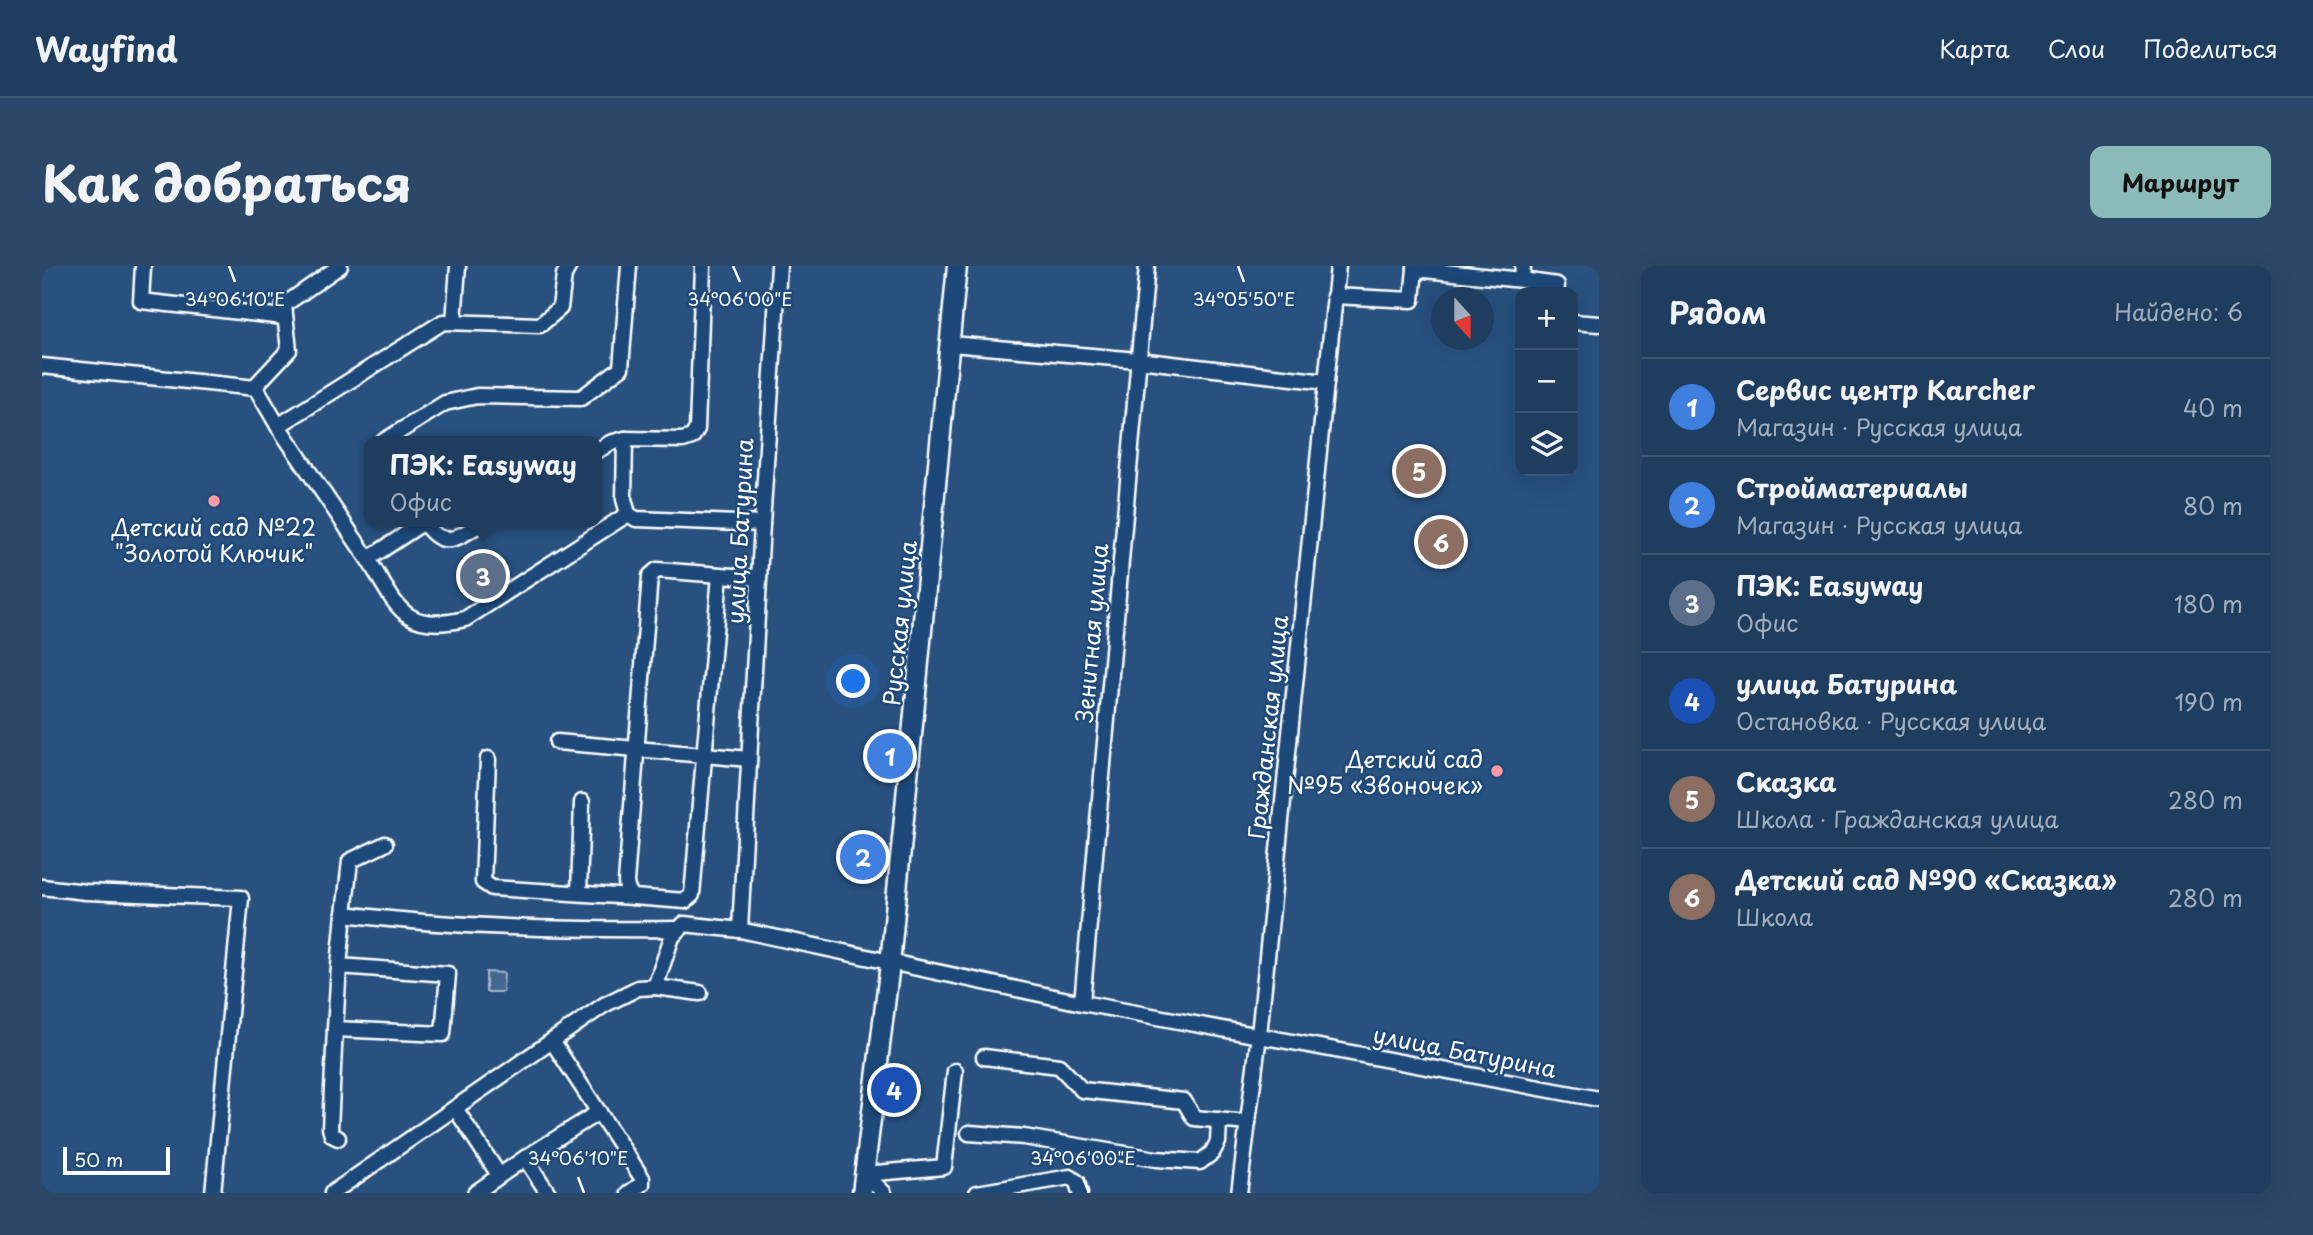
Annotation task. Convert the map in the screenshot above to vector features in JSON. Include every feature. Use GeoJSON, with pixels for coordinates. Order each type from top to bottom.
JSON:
{"type":"FeatureCollection","features":[{"type":"Feature","properties":{"kind":"main road","name":"Русская улица"},"geometry":{"type":"LineString","coordinates":[[862,1193],[890,964],[957,266]]}},
{"type":"Feature","properties":{"kind":"street"},"geometry":{"type":"LineString","coordinates":[[143,266],[141,301],[284,317]]}},
{"type":"Feature","properties":{"kind":"street"},"geometry":{"type":"LineString","coordinates":[[340,266],[284,305],[289,350],[258,383],[257,388],[278,426],[400,609],[414,620],[439,625],[464,618],[628,514]]}},
{"type":"Feature","properties":{"kind":"street"},"geometry":{"type":"LineString","coordinates":[[454,322],[458,266]]}},
{"type":"Feature","properties":{"kind":"street"},"geometry":{"type":"LineString","coordinates":[[278,426],[443,322],[540,325],[560,309],[564,275],[569,266]]}},
{"type":"Feature","properties":{"kind":"street"},"geometry":{"type":"LineString","coordinates":[[392,436],[445,403],[477,396],[581,398],[621,368],[629,266]]}},
{"type":"Feature","properties":{"kind":"street"},"geometry":{"type":"LineString","coordinates":[[602,448],[625,439],[683,440],[692,437],[697,429],[704,266]]}},
{"type":"Feature","properties":{"kind":"street","name":"улица Батурина"},"geometry":{"type":"LineString","coordinates":[[779,266],[740,930],[1082,1003],[1599,1099]]}},
{"type":"Feature","properties":{"kind":"street","name":"Зенитная улица"},"geometry":{"type":"LineString","coordinates":[[1082,1003],[1147,266]]}},
{"type":"Feature","properties":{"kind":"street","name":"Гражданская улица"},"geometry":{"type":"LineString","coordinates":[[1239,1193],[1259,1035],[1338,266]]}},
{"type":"Feature","properties":{"kind":"street"},"geometry":{"type":"LineString","coordinates":[[1335,296],[1412,300],[1415,268],[1522,273],[1557,287]]}},
{"type":"Feature","properties":{"kind":"street"},"geometry":{"type":"LineString","coordinates":[[1578,322],[1599,324]]}},
{"type":"Feature","properties":{"kind":"street"},"geometry":{"type":"LineString","coordinates":[[951,344],[1138,360],[1326,382]]}},
{"type":"Feature","properties":{"kind":"street"},"geometry":{"type":"LineString","coordinates":[[42,366],[257,388]]}},
{"type":"Feature","properties":{"kind":"street"},"geometry":{"type":"LineString","coordinates":[[625,439],[624,499],[628,514],[636,519],[762,524]]}},
{"type":"Feature","properties":{"kind":"street"},"geometry":{"type":"LineString","coordinates":[[368,559],[416,527]]}},
{"type":"Feature","properties":{"kind":"street"},"geometry":{"type":"LineString","coordinates":[[427,527],[432,534],[448,540],[475,527]]}},
{"type":"Feature","properties":{"kind":"street"},"geometry":{"type":"LineString","coordinates":[[633,897],[626,882],[650,576],[657,570],[759,578]]}},
{"type":"Feature","properties":{"kind":"street"},"geometry":{"type":"LineString","coordinates":[[488,759],[483,882],[492,888],[685,901],[692,895],[720,575]]}},
{"type":"Feature","properties":{"kind":"street"},"geometry":{"type":"LineString","coordinates":[[557,742],[749,759]]}},
{"type":"Feature","properties":{"kind":"street"},"geometry":{"type":"LineString","coordinates":[[579,893],[582,803]]}},
{"type":"Feature","properties":{"kind":"street"},"geometry":{"type":"LineString","coordinates":[[338,1138],[332,1135],[330,1128],[339,966],[350,861],[385,844]]}},
{"type":"Feature","properties":{"kind":"street"},"geometry":{"type":"LineString","coordinates":[[42,887],[86,892],[241,898],[213,1193]]}},
{"type":"Feature","properties":{"kind":"street"},"geometry":{"type":"LineString","coordinates":[[344,914],[493,928],[680,929]]}},
{"type":"Feature","properties":{"kind":"street"},"geometry":{"type":"LineString","coordinates":[[655,987],[672,937],[684,924],[740,930]]}},
{"type":"Feature","properties":{"kind":"street"},"geometry":{"type":"LineString","coordinates":[[335,1029],[443,1034],[448,974],[339,966]]}},
{"type":"Feature","properties":{"kind":"street"},"geometry":{"type":"LineString","coordinates":[[332,1193],[604,1005],[638,988],[655,987],[700,993]]}},
{"type":"Feature","properties":{"kind":"street"},"geometry":{"type":"LineString","coordinates":[[552,1041],[642,1178],[642,1184],[629,1193]]}},
{"type":"Feature","properties":{"kind":"street"},"geometry":{"type":"LineString","coordinates":[[984,1057],[1059,1066],[1082,1090],[1184,1101],[1194,1118],[1248,1123]]}},
{"type":"Feature","properties":{"kind":"street"},"geometry":{"type":"LineString","coordinates":[[865,1174],[944,1167],[955,1071]]}},
{"type":"Feature","properties":{"kind":"street"},"geometry":{"type":"LineString","coordinates":[[455,1108],[499,1175]]}},
{"type":"Feature","properties":{"kind":"street"},"geometry":{"type":"LineString","coordinates":[[475,1193],[598,1112]]}},
{"type":"Feature","properties":{"kind":"street"},"geometry":{"type":"LineString","coordinates":[[970,1133],[1024,1137],[1156,1159],[1200,1161],[1212,1153],[1218,1142],[1219,1121]]}},
{"type":"Feature","properties":{"kind":"street"},"geometry":{"type":"LineString","coordinates":[[525,1158],[548,1193]]}},
{"type":"Feature","properties":{"kind":"street"},"geometry":{"type":"LineString","coordinates":[[865,1174],[884,1193]]}},
{"type":"Feature","properties":{"kind":"street"},"geometry":{"type":"LineString","coordinates":[[977,1193],[1070,1177],[1077,1182],[1080,1193]]}},
{"type":"Feature","properties":{"kind":"shaded area"},"geometry":{"type":"Polygon","coordinates":[[[486,972],[504,973],[503,992],[486,992],[486,972]]]}},
{"type":"Feature","properties":{"kind":"place","name":"Сказка"},"geometry":{"type":"Point","coordinates":[1419,471]}},
{"type":"Feature","properties":{"kind":"place","name":"Детский сад №22 \"Золотой Ключик\""},"geometry":{"type":"Point","coordinates":[214,501]}},
{"type":"Feature","properties":{"kind":"place","name":"Детский сад №90 «Сказка»"},"geometry":{"type":"Point","coordinates":[1441,542]}},
{"type":"Feature","properties":{"kind":"place","name":"ПЭК: Easyway"},"geometry":{"type":"Point","coordinates":[483,576]}},
{"type":"Feature","properties":{"kind":"place","name":"Сервис центр Karcher"},"geometry":{"type":"Point","coordinates":[890,756]}},
{"type":"Feature","properties":{"kind":"place","name":"Детский сад №95 «Звоночек»"},"geometry":{"type":"Point","coordinates":[1497,771]}},
{"type":"Feature","properties":{"kind":"place","name":"Стройматериалы"},"geometry":{"type":"Point","coordinates":[863,857]}},
{"type":"Feature","properties":{"kind":"place","name":"улица Батурина"},"geometry":{"type":"Point","coordinates":[894,1090]}}]}
